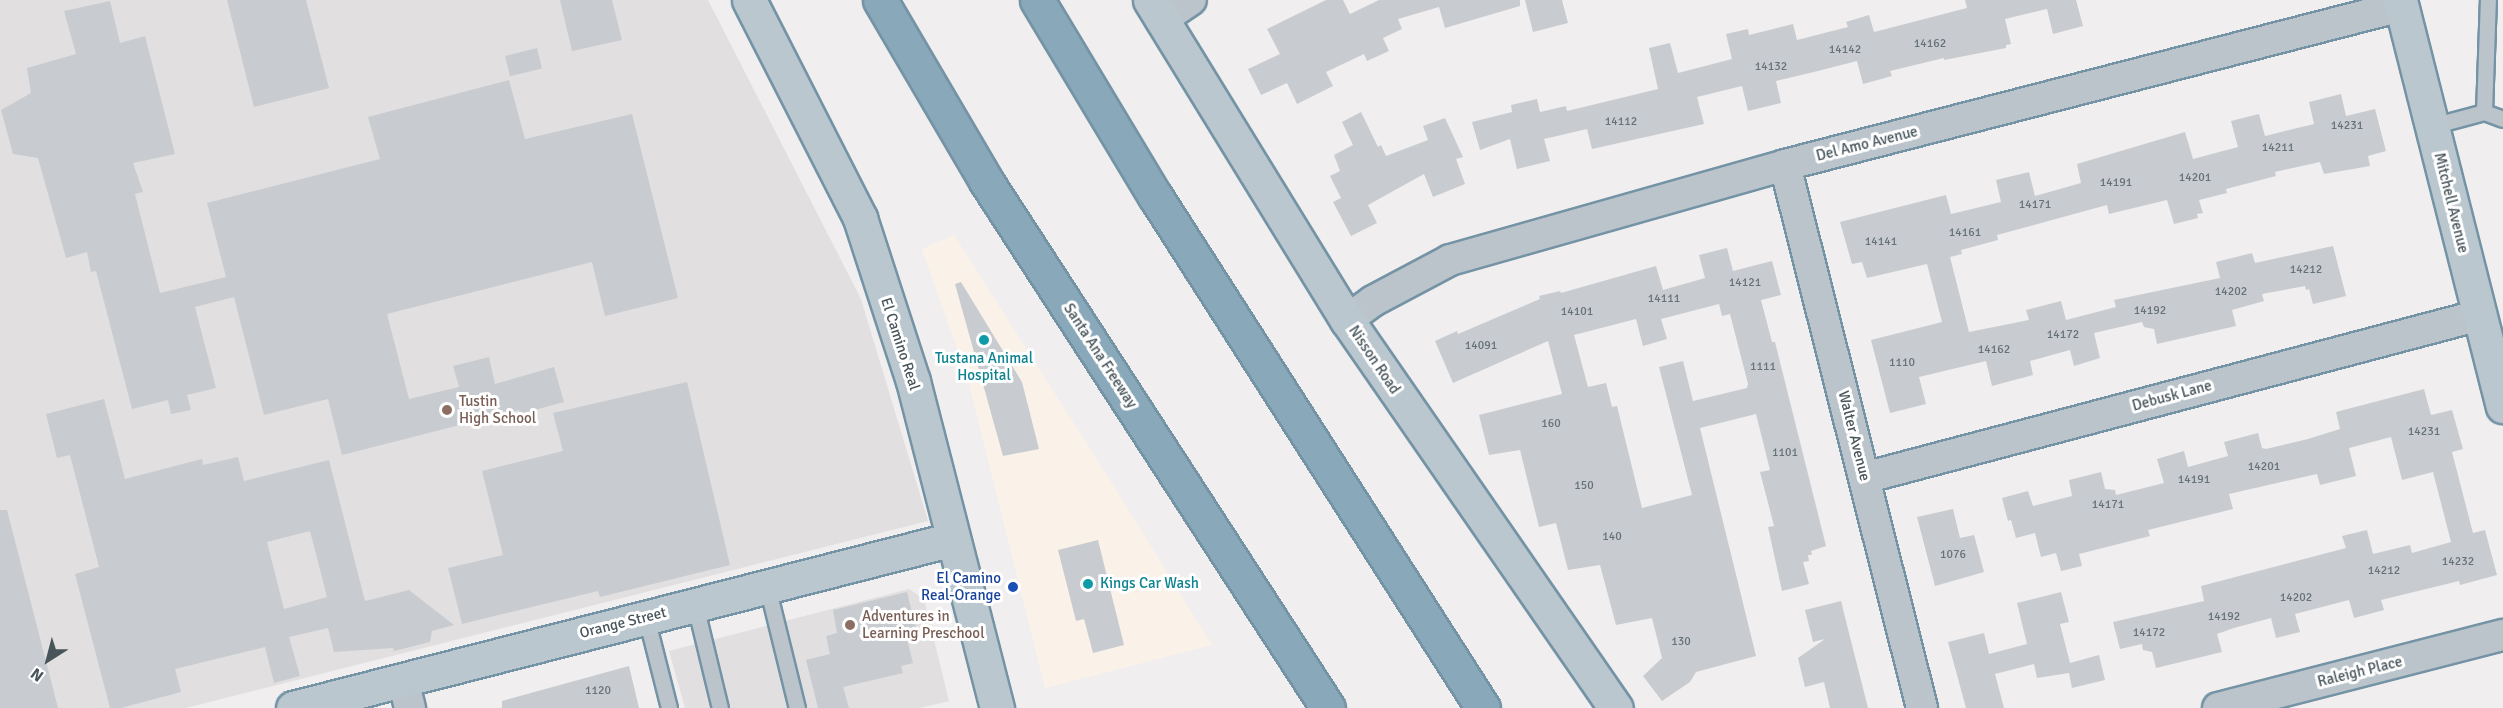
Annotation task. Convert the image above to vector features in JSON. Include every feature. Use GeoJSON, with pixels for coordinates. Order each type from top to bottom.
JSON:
{"type":"FeatureCollection","features":[{"type":"Feature","properties":{"kind":"highway","name":"Santa Ana Freeway"},"geometry":{"type":"LineString","coordinates":[[880,0],[986,181],[1328,708]]}},
{"type":"Feature","properties":{"kind":"highway"},"geometry":{"type":"LineString","coordinates":[[1037,0],[1155,196],[1483,708]]}},
{"type":"Feature","properties":{"kind":"street","name":"El Camino Real"},"geometry":{"type":"LineString","coordinates":[[748,0],[860,218],[913,381],[997,708]]}},
{"type":"Feature","properties":{"kind":"street"},"geometry":{"type":"LineString","coordinates":[[1155,10],[1191,0]]}},
{"type":"Feature","properties":{"kind":"street","name":"Mitchell Avenue"},"geometry":{"type":"LineString","coordinates":[[2400,3],[2503,406]]}},
{"type":"Feature","properties":{"kind":"street","name":"Del Amo Avenue"},"geometry":{"type":"LineString","coordinates":[[1347,320],[1373,301],[1450,260],[1785,165],[2400,3]]}},
{"type":"Feature","properties":{"kind":"street","name":"Nisson Road"},"geometry":{"type":"LineString","coordinates":[[1155,10],[1347,320],[1616,708]]}},
{"type":"Feature","properties":{"kind":"street","name":"Walter Avenue"},"geometry":{"type":"LineString","coordinates":[[1785,165],[1922,708]]}},
{"type":"Feature","properties":{"kind":"street","name":"Debusk Lane"},"geometry":{"type":"LineString","coordinates":[[1864,478],[2480,315]]}},
{"type":"Feature","properties":{"kind":"street","name":"Orange Street"},"geometry":{"type":"LineString","coordinates":[[293,708],[407,694],[646,617],[953,539]]}},
{"type":"Feature","properties":{"kind":"street","name":"Raleigh Place"},"geometry":{"type":"LineString","coordinates":[[2218,708],[2503,635]]}},
{"type":"Feature","properties":{"kind":"lane"},"geometry":{"type":"LineString","coordinates":[[2484,112],[2488,0]]}},
{"type":"Feature","properties":{"kind":"lane"},"geometry":{"type":"LineString","coordinates":[[2432,126],[2484,112],[2503,119]]}},
{"type":"Feature","properties":{"kind":"lane"},"geometry":{"type":"LineString","coordinates":[[767,586],[797,708]]}},
{"type":"Feature","properties":{"kind":"lane"},"geometry":{"type":"LineString","coordinates":[[695,605],[720,708]]}},
{"type":"Feature","properties":{"kind":"lane"},"geometry":{"type":"LineString","coordinates":[[646,617],[669,708]]}},
{"type":"Feature","properties":{"kind":"shaded area","name":"Tustin High School"},"geometry":{"type":"Polygon","coordinates":[[[0,0],[708,0],[861,299],[928,521],[186,708],[0,708],[0,0]]]}},
{"type":"Feature","properties":{"kind":"shaded area"},"geometry":{"type":"Polygon","coordinates":[[[954,235],[1212,645],[1045,688],[968,380],[922,249],[954,235]]]}},
{"type":"Feature","properties":{"kind":"shaded area","name":"Adventures in Learning Preschool"},"geometry":{"type":"Polygon","coordinates":[[[909,589],[924,599],[949,701],[920,708],[685,708],[669,651],[909,589]]]}},
{"type":"Feature","properties":{"kind":"building"},"geometry":{"type":"Polygon","coordinates":[[[227,0],[306,0],[329,88],[254,107],[227,0]]]}},
{"type":"Feature","properties":{"kind":"building"},"geometry":{"type":"Polygon","coordinates":[[[560,0],[612,0],[622,40],[572,51],[560,0]]]}},
{"type":"Feature","properties":{"kind":"building"},"geometry":{"type":"Polygon","coordinates":[[[1326,0],[1343,0],[1350,14],[1379,0],[1520,0],[1520,6],[1445,28],[1439,7],[1398,19],[1402,29],[1383,38],[1389,51],[1367,61],[1364,54],[1326,72],[1333,86],[1297,104],[1287,83],[1261,95],[1248,69],[1280,54],[1267,29],[1326,0]]]}},
{"type":"Feature","properties":{"kind":"building"},"geometry":{"type":"Polygon","coordinates":[[[1525,0],[1562,0],[1568,23],[1533,32],[1525,0]]]}},
{"type":"Feature","properties":{"kind":"building"},"geometry":{"type":"Polygon","coordinates":[[[1965,0],[2076,0],[2083,26],[2053,34],[2047,9],[2005,19],[2011,44],[2006,45],[2006,48],[1944,60],[1944,58],[1890,71],[1892,76],[1863,84],[1857,61],[1776,81],[1781,103],[1748,111],[1742,86],[1697,97],[1704,124],[1592,149],[1587,129],[1544,139],[1550,161],[1517,169],[1510,139],[1480,150],[1472,122],[1512,112],[1511,105],[1537,99],[1540,112],[1566,106],[1567,111],[1658,89],[1649,48],[1670,43],[1678,73],[1732,59],[1726,34],[1748,29],[1749,35],[1793,24],[1797,40],[1848,27],[1846,22],[1869,15],[1874,32],[1967,8],[1965,0]]]}},
{"type":"Feature","properties":{"kind":"building"},"geometry":{"type":"Polygon","coordinates":[[[110,1],[120,43],[145,36],[175,154],[133,163],[143,192],[135,194],[160,293],[226,277],[207,203],[380,159],[368,117],[509,80],[525,139],[632,114],[678,298],[605,316],[592,262],[387,314],[409,399],[459,387],[453,366],[489,357],[495,384],[554,367],[564,402],[520,414],[519,410],[342,455],[328,399],[264,415],[234,297],[195,307],[216,388],[187,395],[191,410],[171,414],[168,400],[132,409],[96,271],[91,272],[87,252],[66,258],[38,158],[13,154],[1,110],[31,93],[27,68],[76,54],[64,11],[110,1]]]}},
{"type":"Feature","properties":{"kind":"building"},"geometry":{"type":"Polygon","coordinates":[[[537,48],[542,68],[510,76],[505,56],[537,48]]]}},
{"type":"Feature","properties":{"kind":"building"},"geometry":{"type":"Polygon","coordinates":[[[2341,94],[2346,116],[2375,109],[2386,151],[2368,156],[2370,166],[2324,174],[2320,162],[2275,172],[2276,176],[2226,189],[2227,193],[2199,200],[2203,213],[2197,214],[2198,218],[2174,224],[2167,200],[2109,214],[2107,205],[1997,235],[1998,240],[1961,250],[1962,254],[1950,257],[1969,332],[2029,320],[2026,310],[2061,301],[2066,320],[2116,307],[2114,300],[2220,278],[2216,262],[2252,253],[2255,263],[2333,246],[2346,296],[2313,304],[2309,289],[2306,290],[2305,286],[2262,294],[2264,301],[2232,310],[2236,326],[2157,344],[2154,329],[2144,327],[2142,322],[2094,333],[2100,358],[2074,366],[2070,350],[2030,361],[2033,375],[1992,386],[1986,361],[1919,377],[1926,404],[1890,413],[1871,340],[1942,322],[1927,264],[1867,278],[1862,262],[1852,264],[1840,222],[1946,195],[1951,214],[2001,202],[1996,180],[2029,172],[2035,196],[2081,183],[2077,164],[2185,132],[2193,159],[2238,147],[2231,121],[2259,114],[2265,136],[2314,124],[2309,102],[2341,94]]]}},
{"type":"Feature","properties":{"kind":"building"},"geometry":{"type":"Polygon","coordinates":[[[1361,112],[1378,147],[1381,145],[1386,156],[1428,140],[1423,126],[1445,118],[1463,157],[1456,159],[1465,184],[1433,197],[1424,174],[1368,205],[1377,223],[1351,236],[1333,202],[1341,198],[1330,176],[1340,171],[1334,155],[1353,145],[1342,122],[1361,112]]]}},
{"type":"Feature","properties":{"kind":"building"},"geometry":{"type":"Polygon","coordinates":[[[1727,248],[1733,271],[1772,261],[1781,295],[1761,300],[1772,342],[1775,342],[1826,546],[1811,551],[1812,555],[1808,555],[1809,561],[1803,562],[1809,584],[1782,591],[1768,527],[1774,526],[1760,472],[1770,470],[1756,414],[1700,428],[1756,656],[1696,672],[1690,682],[1662,701],[1643,676],[1662,658],[1652,618],[1616,625],[1600,565],[1568,570],[1556,523],[1539,527],[1520,450],[1489,455],[1479,415],[1562,394],[1548,341],[1453,383],[1435,341],[1457,331],[1458,334],[1540,299],[1539,296],[1560,291],[1561,293],[1656,266],[1663,290],[1705,278],[1699,255],[1727,248]],[[1719,304],[1661,319],[1667,339],[1643,346],[1636,319],[1574,335],[1588,387],[1606,383],[1612,407],[1617,406],[1642,508],[1692,495],[1659,367],[1683,361],[1693,401],[1747,388],[1748,384],[1730,314],[1722,316],[1719,304]]]}},
{"type":"Feature","properties":{"kind":"building","name":"Tustana Animal Hospital"},"geometry":{"type":"Polygon","coordinates":[[[961,282],[1022,382],[1039,449],[1003,456],[955,284],[961,282]]]}},
{"type":"Feature","properties":{"kind":"building"},"geometry":{"type":"Polygon","coordinates":[[[687,382],[730,565],[600,597],[598,591],[462,624],[448,568],[503,555],[482,471],[563,451],[553,413],[687,382]]]}},
{"type":"Feature","properties":{"kind":"building"},"geometry":{"type":"Polygon","coordinates":[[[2424,389],[2431,415],[2452,410],[2463,449],[2452,452],[2473,533],[2485,530],[2497,575],[2460,585],[2459,581],[2381,600],[2384,610],[2354,618],[2349,600],[2295,614],[2300,632],[2276,638],[2271,618],[2234,628],[2217,634],[2222,652],[2156,668],[2152,652],[2143,650],[2142,644],[2120,649],[2113,622],[2204,601],[2201,586],[2346,548],[2342,536],[2367,530],[2373,554],[2410,545],[2412,553],[2451,542],[2433,472],[2402,480],[2391,437],[2349,448],[2356,476],[2320,485],[2317,474],[2229,494],[2233,509],[2148,530],[2150,536],[2079,554],[2082,566],[2061,571],[2056,553],[2041,557],[2035,533],[2016,538],[2011,520],[2008,521],[2002,498],[2028,491],[2033,506],[2072,496],[2069,480],[2101,472],[2105,489],[2115,490],[2116,495],[2164,483],[2157,459],[2184,451],[2188,467],[2228,456],[2224,442],[2258,433],[2262,448],[2266,449],[2308,439],[2340,429],[2336,412],[2424,389]]]}},
{"type":"Feature","properties":{"kind":"building"},"geometry":{"type":"Polygon","coordinates":[[[104,399],[125,479],[202,459],[203,465],[238,457],[244,481],[329,460],[365,601],[409,590],[454,625],[432,631],[430,642],[394,651],[393,648],[334,652],[328,628],[289,637],[300,676],[274,683],[265,647],[175,669],[181,692],[121,708],[110,708],[75,574],[99,567],[70,455],[57,458],[46,414],[104,399]],[[310,531],[267,542],[284,609],[327,597],[310,531]]]}},
{"type":"Feature","properties":{"kind":"building"},"geometry":{"type":"Polygon","coordinates":[[[1953,509],[1960,538],[1974,535],[1984,572],[1935,586],[1917,517],[1953,509]]]}},
{"type":"Feature","properties":{"kind":"building"},"geometry":{"type":"Polygon","coordinates":[[[0,510],[7,510],[58,708],[0,708],[0,510]]]}},
{"type":"Feature","properties":{"kind":"building","name":"Kings Car Wash"},"geometry":{"type":"Polygon","coordinates":[[[1098,540],[1124,645],[1093,653],[1084,619],[1076,621],[1058,550],[1098,540]]]}},
{"type":"Feature","properties":{"kind":"building"},"geometry":{"type":"Polygon","coordinates":[[[907,592],[918,636],[907,639],[913,663],[901,666],[903,673],[843,687],[849,708],[818,708],[806,660],[830,654],[826,636],[837,633],[833,610],[907,592]]]}},
{"type":"Feature","properties":{"kind":"building"},"geometry":{"type":"Polygon","coordinates":[[[2061,592],[2069,622],[2060,624],[2070,663],[2099,655],[2105,680],[2072,688],[2069,673],[2037,678],[2034,664],[1995,674],[2004,708],[1966,708],[1948,642],[1984,633],[1989,654],[2027,644],[2017,603],[2061,592]]]}},
{"type":"Feature","properties":{"kind":"building"},"geometry":{"type":"Polygon","coordinates":[[[1841,601],[1868,708],[1830,708],[1824,682],[1805,687],[1798,658],[1825,639],[1813,642],[1805,610],[1841,601]]]}},
{"type":"Feature","properties":{"kind":"building"},"geometry":{"type":"Polygon","coordinates":[[[629,666],[639,708],[502,708],[502,701],[629,666]]]}},
{"type":"Feature","properties":{"kind":"place","name":"Tustana Animal Hospital"},"geometry":{"type":"Point","coordinates":[984,340]}},
{"type":"Feature","properties":{"kind":"place","name":"Tustin High School"},"geometry":{"type":"Point","coordinates":[447,410]}},
{"type":"Feature","properties":{"kind":"place","name":"Kings Car Wash"},"geometry":{"type":"Point","coordinates":[1088,584]}},
{"type":"Feature","properties":{"kind":"place","name":"El Camino Real-Orange"},"geometry":{"type":"Point","coordinates":[1013,587]}},
{"type":"Feature","properties":{"kind":"place","name":"Adventures in Learning Preschool"},"geometry":{"type":"Point","coordinates":[850,625]}}]}
